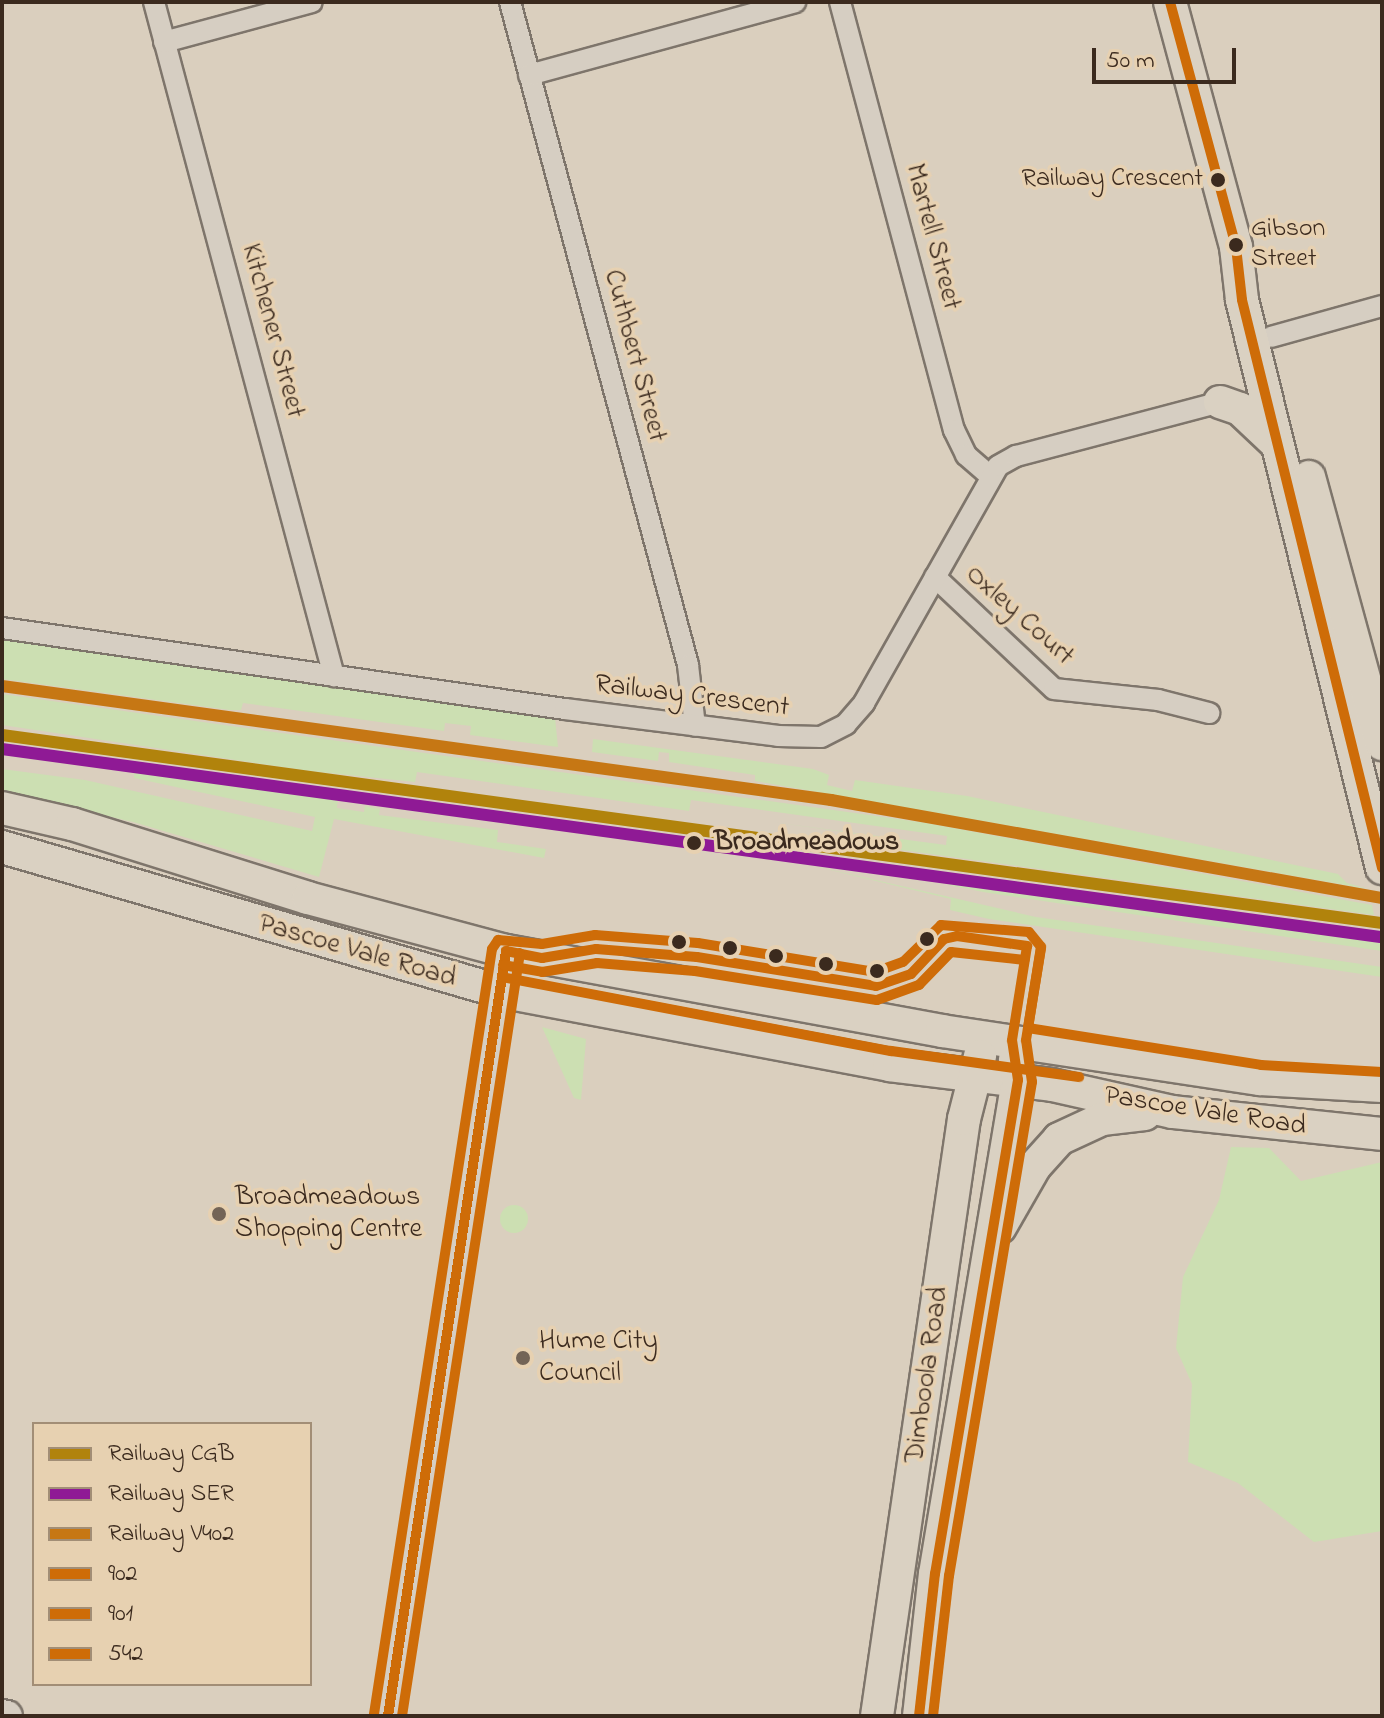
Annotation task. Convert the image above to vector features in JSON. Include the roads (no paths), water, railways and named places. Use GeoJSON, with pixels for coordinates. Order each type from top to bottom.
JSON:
{"type":"FeatureCollection","features":[{"type":"Feature","properties":{"kind":"main road"},"geometry":{"type":"LineString","coordinates":[[1170,2],[1262,341],[1382,744]]}},
{"type":"Feature","properties":{"kind":"main road"},"geometry":{"type":"LineString","coordinates":[[1262,341],[1250,375],[1220,402],[1260,424],[1280,449]]}},
{"type":"Feature","properties":{"kind":"main road"},"geometry":{"type":"LineString","coordinates":[[1262,341],[1280,449],[1380,861]]}},
{"type":"Feature","properties":{"kind":"main road","name":"Pascoe Vale Road"},"geometry":{"type":"LineString","coordinates":[[2,808],[72,824],[308,898],[506,951],[1000,1038],[1260,1079],[1382,1086]]}},
{"type":"Feature","properties":{"kind":"main road","name":"Pascoe Vale Road"},"geometry":{"type":"LineString","coordinates":[[2,847],[499,991],[889,1065],[1018,1080],[1173,1112],[1382,1134]]}},
{"type":"Feature","properties":{"kind":"main road","name":"Dimboola Road"},"geometry":{"type":"LineString","coordinates":[[877,1716],[972,1075],[1000,1038],[1018,1080],[986,1254],[935,1574],[919,1716]]}},
{"type":"Feature","properties":{"kind":"main road"},"geometry":{"type":"LineString","coordinates":[[986,1254],[1035,1166],[1059,1139],[1102,1119],[1173,1112]]}},
{"type":"Feature","properties":{"kind":"street","name":"Kitchener Street"},"geometry":{"type":"LineString","coordinates":[[154,2],[334,676]]}},
{"type":"Feature","properties":{"kind":"street"},"geometry":{"type":"LineString","coordinates":[[164,42],[312,2]]}},
{"type":"Feature","properties":{"kind":"street","name":"Cuthbert Street"},"geometry":{"type":"LineString","coordinates":[[510,2],[688,665],[695,726]]}},
{"type":"Feature","properties":{"kind":"street"},"geometry":{"type":"LineString","coordinates":[[529,75],[795,2]]}},
{"type":"Feature","properties":{"kind":"street","name":"Martell Street"},"geometry":{"type":"LineString","coordinates":[[840,2],[954,430],[966,455],[990,476]]}},
{"type":"Feature","properties":{"kind":"street"},"geometry":{"type":"LineString","coordinates":[[1262,341],[1382,306]]}},
{"type":"Feature","properties":{"kind":"street","name":"Railway Crescent"},"geometry":{"type":"LineString","coordinates":[[2,628],[797,739],[833,733],[864,703],[990,476],[1016,456],[1220,402]]}},
{"type":"Feature","properties":{"kind":"street","name":"Oxley Court"},"geometry":{"type":"LineString","coordinates":[[935,577],[1054,689],[1158,700],[1209,713]]}},
{"type":"Feature","properties":{"kind":"street"},"geometry":{"type":"LineString","coordinates":[[388,1716],[506,951]]}},
{"type":"Feature","properties":{"kind":"rail line","name":"V402"},"geometry":{"type":"LineString","coordinates":[[2,686],[831,800],[1382,898]]}},
{"type":"Feature","properties":{"kind":"rail line","name":"CGB"},"geometry":{"type":"LineString","coordinates":[[2,735],[1382,923]]}},
{"type":"Feature","properties":{"kind":"rail line","name":"SER"},"geometry":{"type":"LineString","coordinates":[[2,749],[1380,937]]}},
{"type":"Feature","properties":{"kind":"place","name":"Railway Crescent"},"geometry":{"type":"Point","coordinates":[1218,180]}},
{"type":"Feature","properties":{"kind":"place","name":"Gibson Street"},"geometry":{"type":"Point","coordinates":[1236,245]}},
{"type":"Feature","properties":{"kind":"place","name":"Broadmeadows"},"geometry":{"type":"Point","coordinates":[694,843]}},
{"type":"Feature","properties":{"kind":"place","name":"Broadmeadows Shopping Centre"},"geometry":{"type":"Point","coordinates":[219,1214]}},
{"type":"Feature","properties":{"kind":"place","name":"Hume City Council"},"geometry":{"type":"Point","coordinates":[523,1358]}}]}
